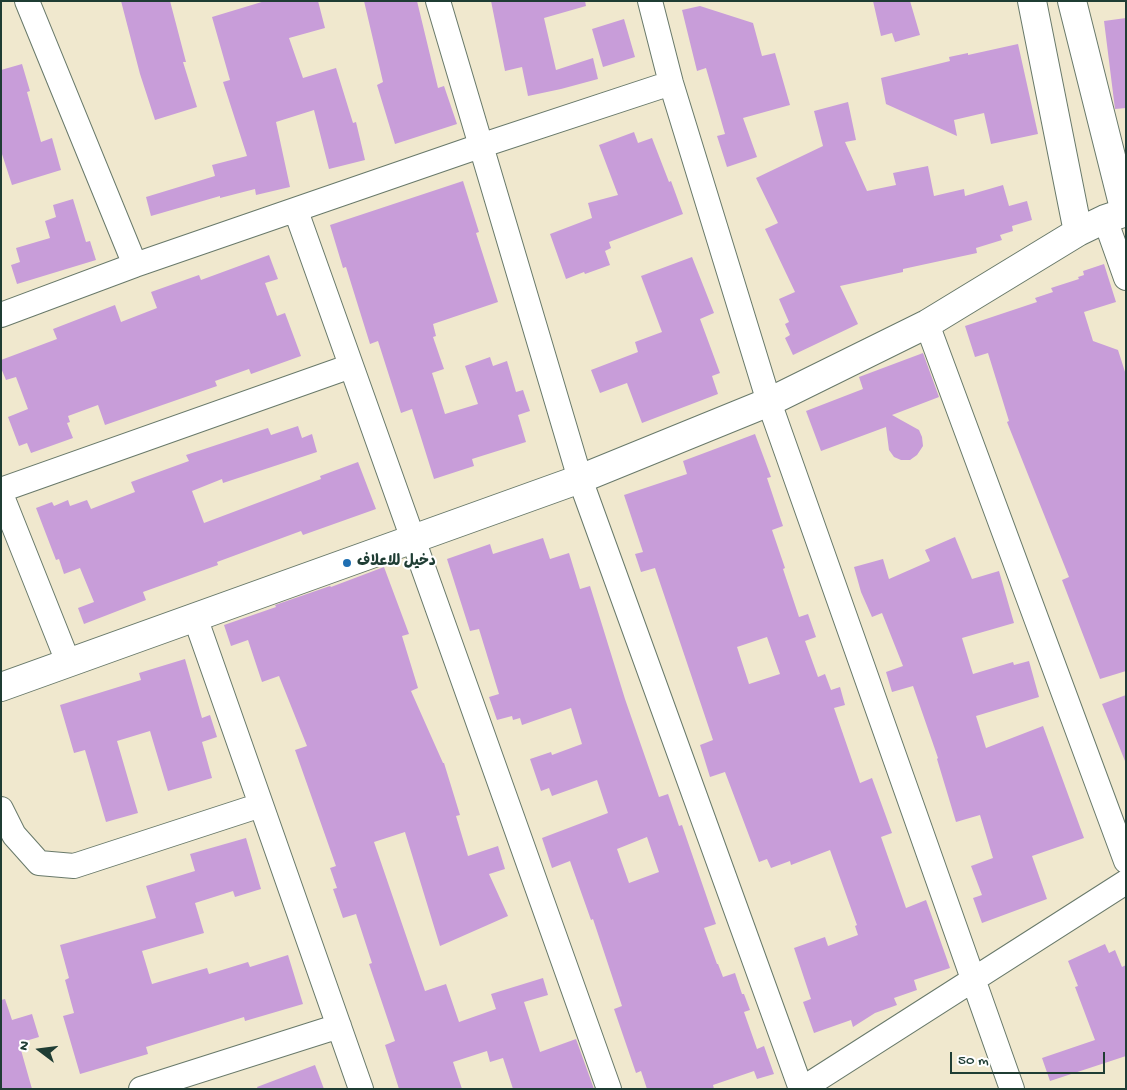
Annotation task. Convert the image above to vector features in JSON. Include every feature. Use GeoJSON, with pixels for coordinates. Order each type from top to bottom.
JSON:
{"type":"FeatureCollection","features":[{"type":"Feature","properties":{"kind":"street"},"geometry":{"type":"LineString","coordinates":[[27,1],[135,265]]}},
{"type":"Feature","properties":{"kind":"street"},"geometry":{"type":"LineString","coordinates":[[438,1],[580,479],[801,1089],[1126,882]]}},
{"type":"Feature","properties":{"kind":"street"},"geometry":{"type":"LineString","coordinates":[[650,1],[671,83],[769,402],[1012,1089]]}},
{"type":"Feature","properties":{"kind":"street"},"geometry":{"type":"LineString","coordinates":[[1032,1],[1078,232]]}},
{"type":"Feature","properties":{"kind":"street"},"geometry":{"type":"LineString","coordinates":[[1072,1],[1118,215],[1126,278]]}},
{"type":"Feature","properties":{"kind":"street"},"geometry":{"type":"LineString","coordinates":[[1,315],[135,265],[480,146],[671,83]]}},
{"type":"Feature","properties":{"kind":"street"},"geometry":{"type":"LineString","coordinates":[[296,211],[609,1089]]}},
{"type":"Feature","properties":{"kind":"street"},"geometry":{"type":"LineString","coordinates":[[1,687],[580,479],[769,402],[927,324],[1078,232],[1118,215]]}},
{"type":"Feature","properties":{"kind":"street"},"geometry":{"type":"LineString","coordinates":[[927,324],[1126,860]]}},
{"type":"Feature","properties":{"kind":"street"},"geometry":{"type":"LineString","coordinates":[[68,662],[1,492],[352,366]]}},
{"type":"Feature","properties":{"kind":"street"},"geometry":{"type":"LineString","coordinates":[[195,617],[361,1089]]}},
{"type":"Feature","properties":{"kind":"street"},"geometry":{"type":"LineString","coordinates":[[1,809],[14,835],[39,863],[74,866],[261,805]]}},
{"type":"Feature","properties":{"kind":"street"},"geometry":{"type":"LineString","coordinates":[[141,1089],[339,1026]]}},
{"type":"Feature","properties":{"kind":"building"},"geometry":{"type":"Polygon","coordinates":[[[121,1],[170,1],[186,62],[183,62],[197,107],[155,120],[140,74],[121,1]]]}},
{"type":"Feature","properties":{"kind":"building"},"geometry":{"type":"Polygon","coordinates":[[[265,1],[318,1],[325,28],[289,38],[303,78],[336,68],[353,123],[356,122],[365,160],[329,169],[314,110],[276,122],[290,187],[256,195],[255,189],[220,198],[220,196],[151,216],[146,197],[215,176],[212,165],[247,156],[223,82],[230,80],[212,17],[265,1]]]}},
{"type":"Feature","properties":{"kind":"building"},"geometry":{"type":"Polygon","coordinates":[[[364,1],[417,1],[438,88],[444,86],[457,124],[395,144],[377,85],[383,82],[364,1]]]}},
{"type":"Feature","properties":{"kind":"building"},"geometry":{"type":"Polygon","coordinates":[[[491,1],[585,1],[586,6],[544,18],[556,70],[593,58],[598,79],[528,96],[522,67],[505,71],[491,1]]]}},
{"type":"Feature","properties":{"kind":"building"},"geometry":{"type":"Polygon","coordinates":[[[873,1],[910,1],[920,35],[895,42],[892,33],[881,36],[873,1]]]}},
{"type":"Feature","properties":{"kind":"building"},"geometry":{"type":"Polygon","coordinates":[[[700,6],[753,23],[762,56],[775,53],[790,105],[743,118],[757,157],[727,167],[717,136],[725,134],[706,68],[697,71],[682,10],[700,6]]]}},
{"type":"Feature","properties":{"kind":"building"},"geometry":{"type":"Polygon","coordinates":[[[1126,18],[1126,108],[1115,109],[1104,21],[1126,18]]]}},
{"type":"Feature","properties":{"kind":"building"},"geometry":{"type":"Polygon","coordinates":[[[624,19],[635,57],[603,67],[592,29],[624,19]]]}},
{"type":"Feature","properties":{"kind":"building"},"geometry":{"type":"Polygon","coordinates":[[[1018,44],[1038,134],[991,144],[984,113],[954,120],[957,136],[886,104],[881,78],[950,61],[949,57],[968,53],[968,55],[1018,44]]]}},
{"type":"Feature","properties":{"kind":"building"},"geometry":{"type":"Polygon","coordinates":[[[22,64],[30,91],[27,92],[41,142],[52,138],[61,170],[12,185],[1,151],[1,70],[22,64]]]}},
{"type":"Feature","properties":{"kind":"building"},"geometry":{"type":"Polygon","coordinates":[[[848,102],[856,140],[845,142],[867,191],[896,185],[893,173],[928,166],[934,196],[964,189],[965,196],[1003,185],[1009,206],[1027,201],[1032,220],[1012,226],[1013,231],[1000,235],[1002,240],[976,248],[977,253],[903,269],[903,272],[840,286],[858,324],[793,355],[785,338],[790,335],[785,324],[789,322],[779,299],[795,292],[765,229],[778,223],[756,178],[823,146],[814,111],[848,102]]]}},
{"type":"Feature","properties":{"kind":"building"},"geometry":{"type":"Polygon","coordinates":[[[634,132],[638,143],[652,138],[683,214],[609,242],[611,248],[605,251],[610,265],[566,279],[550,234],[592,218],[588,203],[618,195],[599,145],[634,132]]]}},
{"type":"Feature","properties":{"kind":"building"},"geometry":{"type":"Polygon","coordinates":[[[463,181],[479,232],[476,233],[498,302],[433,324],[436,336],[433,337],[444,369],[432,373],[445,414],[478,404],[465,366],[490,357],[493,366],[507,361],[516,392],[523,390],[530,411],[518,415],[526,442],[472,459],[474,466],[434,479],[412,409],[401,413],[378,341],[370,344],[346,267],[343,268],[330,225],[463,181]]]}},
{"type":"Feature","properties":{"kind":"building"},"geometry":{"type":"Polygon","coordinates":[[[73,199],[86,242],[90,241],[96,260],[17,284],[11,265],[20,262],[16,248],[50,238],[45,221],[56,217],[53,205],[73,199]]]}},
{"type":"Feature","properties":{"kind":"building"},"geometry":{"type":"Polygon","coordinates":[[[269,255],[278,279],[265,283],[277,316],[285,313],[301,356],[251,374],[249,369],[215,381],[217,386],[105,425],[98,405],[68,416],[70,422],[67,423],[73,438],[31,453],[27,443],[19,446],[8,417],[28,409],[16,377],[6,380],[1,368],[1,360],[57,339],[53,329],[115,305],[121,322],[157,308],[151,292],[199,275],[201,280],[269,255]]]}},
{"type":"Feature","properties":{"kind":"building"},"geometry":{"type":"Polygon","coordinates":[[[692,257],[714,313],[700,319],[720,373],[712,376],[718,394],[642,423],[627,383],[600,393],[591,370],[638,352],[635,342],[662,332],[641,276],[692,257]]]}},
{"type":"Feature","properties":{"kind":"building"},"geometry":{"type":"Polygon","coordinates":[[[1104,264],[1116,302],[1084,312],[1093,341],[1118,350],[1126,375],[1126,671],[1100,679],[1062,580],[1069,577],[1007,422],[1009,421],[988,353],[975,357],[965,326],[1037,302],[1035,298],[1053,292],[1051,288],[1079,279],[1078,277],[1084,275],[1083,271],[1104,264]]]}},
{"type":"Feature","properties":{"kind":"building"},"geometry":{"type":"Polygon","coordinates":[[[923,353],[939,397],[892,415],[919,430],[923,446],[917,455],[910,460],[901,460],[894,457],[889,450],[886,427],[821,451],[806,411],[863,389],[859,377],[923,353]]]}},
{"type":"Feature","properties":{"kind":"building"},"geometry":{"type":"Polygon","coordinates":[[[298,426],[302,438],[312,434],[317,452],[223,483],[222,479],[192,491],[204,523],[321,479],[320,476],[358,462],[376,509],[303,535],[301,531],[217,562],[218,565],[143,592],[146,600],[84,624],[78,608],[94,602],[80,568],[64,574],[59,559],[56,560],[36,508],[52,502],[54,506],[68,500],[70,506],[87,500],[91,509],[135,492],[131,482],[189,461],[186,455],[268,428],[271,435],[298,426]]]}},
{"type":"Feature","properties":{"kind":"building"},"geometry":{"type":"Polygon","coordinates":[[[755,434],[771,477],[767,478],[783,526],[772,530],[785,568],[783,569],[799,617],[808,614],[816,637],[805,641],[818,677],[825,674],[831,690],[840,687],[845,705],[834,708],[860,783],[872,778],[892,833],[881,837],[906,908],[926,900],[950,968],[914,980],[917,990],[894,998],[897,1005],[875,1013],[853,1027],[851,1020],[814,1033],[803,1002],[811,999],[794,948],[825,937],[828,946],[858,935],[855,926],[857,925],[830,850],[791,865],[790,861],[771,868],[767,859],[759,862],[725,772],[710,777],[700,745],[713,740],[655,568],[641,572],[635,554],[643,552],[624,495],[687,474],[683,461],[755,434]],[[767,637],[737,647],[749,684],[780,674],[767,637]]]}},
{"type":"Feature","properties":{"kind":"building"},"geometry":{"type":"Polygon","coordinates":[[[955,537],[972,579],[999,571],[1014,623],[962,638],[973,674],[1013,662],[1014,665],[1029,661],[1039,697],[976,716],[986,748],[1043,726],[1084,838],[1032,856],[1047,899],[982,923],[973,898],[982,895],[971,866],[993,858],[980,815],[956,822],[938,758],[913,686],[892,692],[886,672],[903,666],[882,613],[872,617],[861,592],[854,567],[883,559],[889,579],[930,561],[925,550],[955,537]]]}},
{"type":"Feature","properties":{"kind":"building"},"geometry":{"type":"Polygon","coordinates":[[[543,538],[550,559],[569,553],[580,589],[590,586],[625,699],[659,797],[668,794],[679,826],[682,825],[716,924],[704,928],[717,964],[723,977],[735,973],[750,1010],[744,1012],[757,1049],[764,1046],[774,1074],[757,1079],[754,1071],[713,1085],[714,1089],[647,1089],[641,1071],[636,1073],[614,1009],[622,1006],[593,919],[591,920],[570,861],[552,868],[542,838],[608,813],[597,780],[552,796],[549,788],[541,791],[530,759],[551,752],[552,755],[582,744],[571,708],[522,725],[520,718],[513,720],[512,716],[497,720],[489,697],[499,694],[479,629],[470,631],[447,559],[490,544],[493,554],[543,538]],[[647,837],[617,849],[629,883],[659,872],[647,837]]]}},
{"type":"Feature","properties":{"kind":"building"},"geometry":{"type":"Polygon","coordinates":[[[384,567],[409,634],[402,636],[418,688],[411,691],[444,763],[460,815],[456,816],[468,856],[498,846],[505,869],[489,874],[508,916],[440,946],[405,832],[374,842],[425,991],[446,984],[459,1022],[496,1009],[491,994],[543,978],[548,995],[524,1002],[540,1052],[576,1039],[594,1089],[513,1089],[503,1058],[490,1062],[487,1051],[453,1062],[462,1089],[399,1089],[385,1045],[395,1041],[369,964],[372,963],[356,914],[343,918],[333,889],[337,888],[330,868],[336,866],[295,750],[307,746],[279,676],[262,682],[248,640],[231,646],[224,625],[384,567]]]}},
{"type":"Feature","properties":{"kind":"building"},"geometry":{"type":"Polygon","coordinates":[[[185,659],[202,718],[210,715],[217,737],[202,742],[212,778],[168,791],[150,731],[117,741],[138,813],[106,822],[85,750],[74,753],[60,705],[141,680],[139,673],[185,659]]]}},
{"type":"Feature","properties":{"kind":"building"},"geometry":{"type":"Polygon","coordinates":[[[1126,695],[1126,761],[1125,761],[1102,704],[1126,695]]]}},
{"type":"Feature","properties":{"kind":"building"},"geometry":{"type":"Polygon","coordinates":[[[246,838],[261,889],[235,897],[233,891],[195,903],[204,933],[142,951],[152,984],[207,968],[209,974],[248,962],[250,967],[288,955],[303,1004],[245,1021],[244,1017],[146,1047],[148,1054],[80,1074],[63,1016],[74,1013],[65,980],[69,978],[60,945],[156,918],[146,886],[195,871],[190,854],[246,838]]]}},
{"type":"Feature","properties":{"kind":"building"},"geometry":{"type":"Polygon","coordinates":[[[1105,944],[1109,953],[1115,950],[1122,967],[1126,965],[1126,1056],[1050,1081],[1042,1058],[1095,1040],[1075,987],[1078,986],[1068,961],[1105,944]]]}},
{"type":"Feature","properties":{"kind":"building"},"geometry":{"type":"Polygon","coordinates":[[[5,999],[12,1020],[32,1014],[39,1037],[19,1043],[32,1089],[1,1089],[1,1000],[5,999]]]}},
{"type":"Feature","properties":{"kind":"building"},"geometry":{"type":"Polygon","coordinates":[[[315,1065],[324,1089],[258,1089],[257,1087],[315,1065]]]}},
{"type":"Feature","properties":{"kind":"place","name":"دخيل للاعلاف"},"geometry":{"type":"Point","coordinates":[347,563]}}]}
